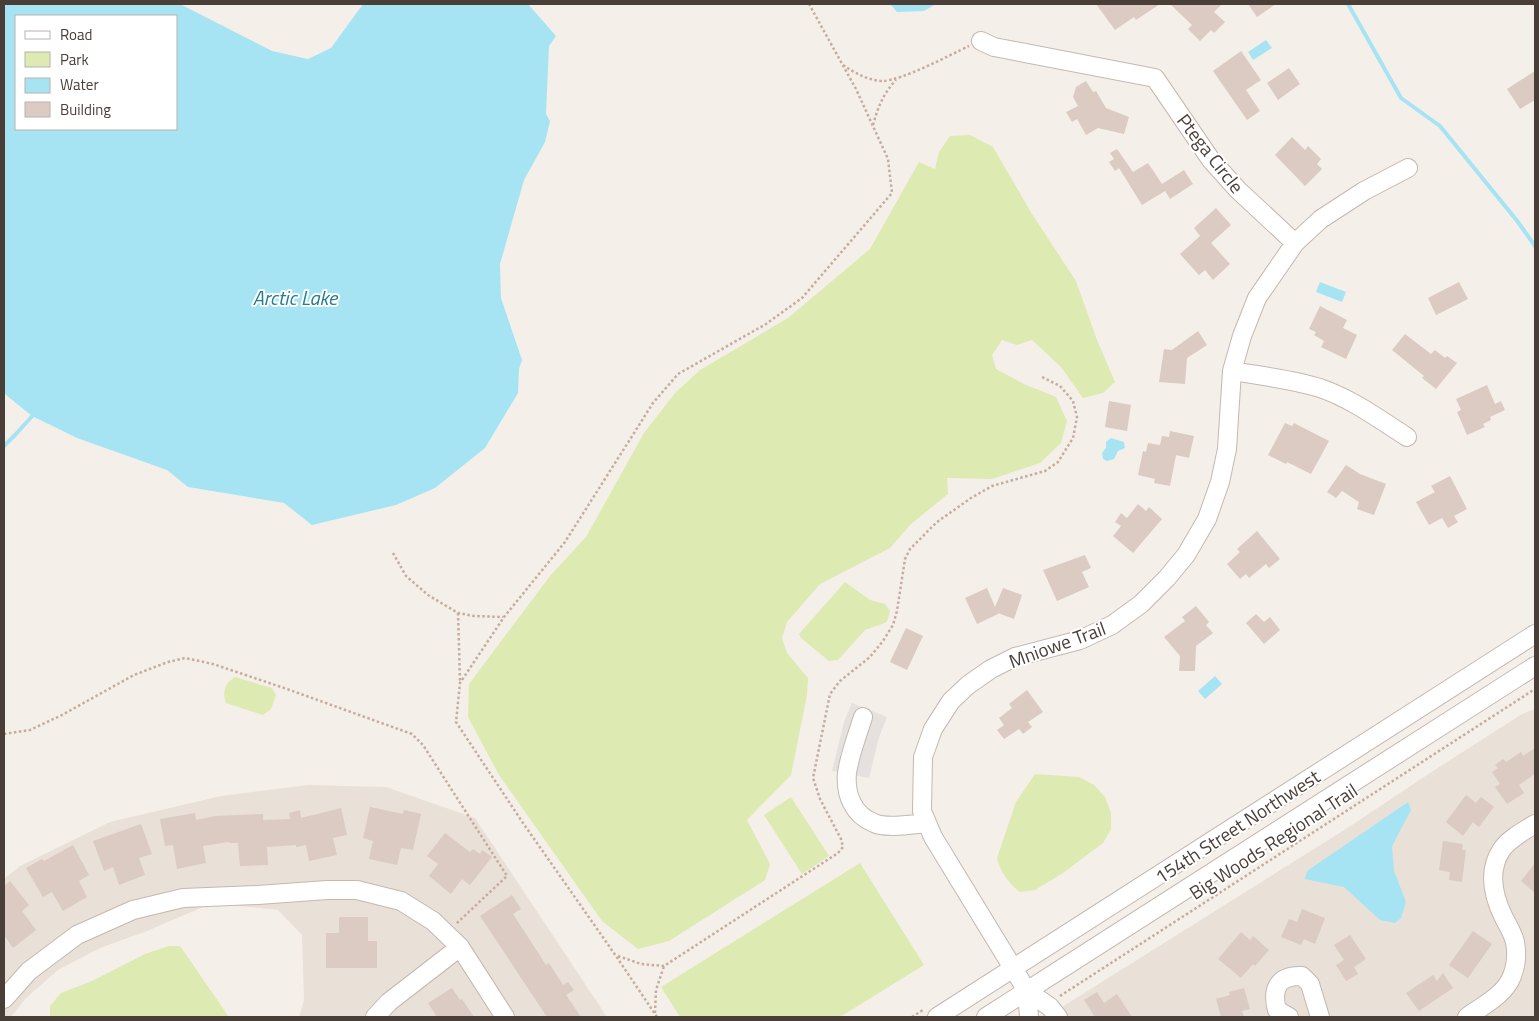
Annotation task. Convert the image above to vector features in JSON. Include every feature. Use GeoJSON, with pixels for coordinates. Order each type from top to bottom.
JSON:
{"type":"FeatureCollection","features":[{"type":"Feature","properties":{"kind":"street","name":"Ptega Circle"},"geometry":{"type":"LineString","coordinates":[[982,41],[994,47],[1155,78],[1211,160],[1238,190],[1296,243]]}},
{"type":"Feature","properties":{"kind":"street","name":"Mniowe Trail"},"geometry":{"type":"LineString","coordinates":[[1027,991],[933,837],[922,810],[923,757],[933,729],[951,701],[968,684],[1015,657],[1080,640],[1112,625],[1141,604],[1167,578],[1186,555],[1207,519],[1220,482],[1227,449],[1232,371],[1256,298],[1296,243],[1321,219],[1364,190],[1408,168]]}},
{"type":"Feature","properties":{"kind":"street"},"geometry":{"type":"LineString","coordinates":[[1232,371],[1292,381],[1320,388],[1357,404],[1407,437]]}},
{"type":"Feature","properties":{"kind":"street","name":"154th Street Northwest"},"geometry":{"type":"LineString","coordinates":[[937,1017],[1535,634]]}},
{"type":"Feature","properties":{"kind":"street","name":"154th Street Northwest"},"geometry":{"type":"LineString","coordinates":[[986,1017],[1535,666]]}},
{"type":"Feature","properties":{"kind":"street"},"geometry":{"type":"LineString","coordinates":[[863,717],[847,772],[848,798],[860,814],[874,824],[901,826],[927,823]]}},
{"type":"Feature","properties":{"kind":"street"},"geometry":{"type":"LineString","coordinates":[[1467,1017],[1498,995],[1512,978],[1516,960],[1515,942],[1499,907],[1493,887],[1494,866],[1502,849],[1515,836],[1535,824]]}},
{"type":"Feature","properties":{"kind":"street"},"geometry":{"type":"LineString","coordinates":[[4,999],[29,971],[77,935],[133,910],[183,898],[357,890],[401,901],[433,921],[460,947],[505,1017]]}},
{"type":"Feature","properties":{"kind":"street"},"geometry":{"type":"LineString","coordinates":[[375,1017],[389,1002],[460,947]]}},
{"type":"Feature","properties":{"kind":"street"},"geometry":{"type":"LineString","coordinates":[[1289,1017],[1277,1010],[1274,1000],[1275,990],[1281,981],[1292,976],[1302,976],[1310,984],[1320,1017]]}},
{"type":"Feature","properties":{"kind":"street"},"geometry":{"type":"LineString","coordinates":[[1027,991],[1052,1011]]}},
{"type":"Feature","properties":{"kind":"street"},"geometry":{"type":"LineString","coordinates":[[1027,991],[1030,1017]]}},
{"type":"Feature","properties":{"kind":"path"},"geometry":{"type":"LineString","coordinates":[[460,683],[504,617],[565,542],[653,403],[678,374],[766,324],[802,298],[892,192],[888,159],[842,64],[809,4]]}},
{"type":"Feature","properties":{"kind":"path"},"geometry":{"type":"LineString","coordinates":[[842,64],[858,75],[882,80],[897,79],[982,41]]}},
{"type":"Feature","properties":{"kind":"path"},"geometry":{"type":"LineString","coordinates":[[872,126],[878,104],[887,89],[897,79]]}},
{"type":"Feature","properties":{"kind":"path"},"geometry":{"type":"LineString","coordinates":[[616,956],[641,964],[664,966],[838,854],[843,847],[841,839],[820,799],[813,778],[830,694],[840,681],[870,657],[883,642],[897,611],[906,559],[910,549],[937,522],[971,498],[992,486],[1045,471],[1058,462],[1073,438],[1077,417],[1073,401],[1060,386],[1040,376]]}},
{"type":"Feature","properties":{"kind":"path"},"geometry":{"type":"LineString","coordinates":[[393,553],[406,576],[428,595],[458,613],[474,616],[504,617]]}},
{"type":"Feature","properties":{"kind":"path"},"geometry":{"type":"LineString","coordinates":[[458,613],[460,683],[456,722],[523,823],[657,1017]]}},
{"type":"Feature","properties":{"kind":"path"},"geometry":{"type":"LineString","coordinates":[[4,734],[30,730],[62,715],[134,675],[168,662],[185,658],[213,664],[412,734],[423,745],[507,876],[446,934]]}},
{"type":"Feature","properties":{"kind":"path","name":"Big Woods Regional Trail"},"geometry":{"type":"LineString","coordinates":[[1052,1011],[1185,914],[1535,689]]}},
{"type":"Feature","properties":{"kind":"path"},"geometry":{"type":"LineString","coordinates":[[655,1014],[656,990],[664,966]]}},
{"type":"Feature","properties":{"kind":"shaded area"},"geometry":{"type":"Polygon","coordinates":[[[852,703],[887,717],[879,737],[869,778],[832,771],[844,722],[852,703]]]}},
{"type":"Feature","properties":{"kind":"shaded area"},"geometry":{"type":"Polygon","coordinates":[[[1535,709],[1535,1017],[1046,1017],[1349,827],[1522,714],[1535,709]]]}},
{"type":"Feature","properties":{"kind":"shaded area"},"geometry":{"type":"Polygon","coordinates":[[[308,785],[386,787],[475,818],[607,1017],[299,1017],[304,1000],[302,935],[278,910],[212,903],[147,931],[100,948],[58,970],[26,998],[11,1017],[4,1017],[4,879],[20,866],[110,822],[221,796],[308,785]]]}},
{"type":"Feature","properties":{"kind":"green space"},"geometry":{"type":"Polygon","coordinates":[[[970,135],[993,147],[1032,214],[1076,281],[1097,340],[1115,382],[1103,393],[1083,398],[1061,367],[1032,340],[1017,345],[1002,340],[992,355],[996,369],[1024,384],[1056,397],[1067,421],[1061,443],[1040,463],[992,479],[947,478],[948,494],[911,524],[890,548],[820,584],[787,622],[782,638],[787,653],[808,678],[807,695],[791,775],[747,820],[770,864],[765,880],[669,941],[638,949],[602,921],[499,775],[468,717],[469,684],[550,576],[586,537],[644,433],[675,393],[700,370],[788,318],[870,249],[919,162],[935,169],[939,152],[950,136],[970,135]]]}},
{"type":"Feature","properties":{"kind":"green space"},"geometry":{"type":"Polygon","coordinates":[[[845,582],[870,600],[885,604],[890,611],[887,622],[865,630],[838,660],[829,661],[801,638],[799,634],[845,582]]]}},
{"type":"Feature","properties":{"kind":"green space"},"geometry":{"type":"Polygon","coordinates":[[[235,677],[272,688],[276,695],[271,709],[263,715],[226,703],[225,688],[235,677]]]}},
{"type":"Feature","properties":{"kind":"green space"},"geometry":{"type":"Polygon","coordinates":[[[1035,774],[1079,777],[1094,785],[1105,797],[1111,813],[1111,829],[1103,843],[1063,873],[1035,890],[1020,892],[1006,877],[1000,868],[997,858],[1016,802],[1035,774]]]}},
{"type":"Feature","properties":{"kind":"green space"},"geometry":{"type":"Polygon","coordinates":[[[791,797],[829,856],[802,874],[764,815],[791,797]]]}},
{"type":"Feature","properties":{"kind":"green space"},"geometry":{"type":"Polygon","coordinates":[[[860,863],[924,965],[840,1017],[680,1017],[661,987],[860,863]]]}},
{"type":"Feature","properties":{"kind":"green space"},"geometry":{"type":"Polygon","coordinates":[[[169,946],[180,946],[229,1017],[50,1017],[50,1006],[61,993],[92,981],[145,954],[169,946]]]}},
{"type":"Feature","properties":{"kind":"water","name":"Arctic Lake"},"geometry":{"type":"Polygon","coordinates":[[[4,4],[180,4],[272,51],[308,59],[331,48],[363,4],[528,4],[556,36],[549,46],[546,114],[550,121],[545,142],[524,180],[500,264],[501,298],[522,360],[519,369],[518,393],[485,448],[435,488],[396,505],[312,525],[284,503],[188,487],[167,470],[77,438],[32,416],[4,393],[4,4]]]}},
{"type":"Feature","properties":{"kind":"water"},"geometry":{"type":"Polygon","coordinates":[[[890,4],[936,4],[924,11],[897,12],[890,4]]]}},
{"type":"Feature","properties":{"kind":"water"},"geometry":{"type":"Polygon","coordinates":[[[1266,40],[1272,48],[1253,60],[1248,52],[1266,40]]]}},
{"type":"Feature","properties":{"kind":"water"},"geometry":{"type":"Polygon","coordinates":[[[1320,282],[1346,292],[1342,302],[1316,292],[1320,282]]]}},
{"type":"Feature","properties":{"kind":"water"},"geometry":{"type":"Polygon","coordinates":[[[1111,438],[1124,442],[1125,448],[1118,451],[1114,459],[1107,461],[1103,459],[1102,453],[1106,448],[1106,442],[1111,438]]]}},
{"type":"Feature","properties":{"kind":"water"},"geometry":{"type":"Polygon","coordinates":[[[1215,676],[1222,684],[1205,699],[1198,691],[1215,676]]]}},
{"type":"Feature","properties":{"kind":"water"},"geometry":{"type":"Polygon","coordinates":[[[1408,802],[1411,810],[1392,846],[1394,871],[1406,902],[1401,918],[1395,923],[1380,920],[1344,887],[1305,879],[1307,871],[1408,802]]]}},
{"type":"Feature","properties":{"kind":"building"},"geometry":{"type":"Polygon","coordinates":[[[1096,4],[1160,4],[1136,20],[1134,17],[1115,30],[1096,4]]]}},
{"type":"Feature","properties":{"kind":"building"},"geometry":{"type":"Polygon","coordinates":[[[1170,4],[1222,4],[1214,12],[1225,22],[1214,33],[1211,30],[1200,41],[1188,29],[1192,25],[1170,4]]]}},
{"type":"Feature","properties":{"kind":"building"},"geometry":{"type":"Polygon","coordinates":[[[1248,4],[1276,4],[1257,17],[1248,4]]]}},
{"type":"Feature","properties":{"kind":"building"},"geometry":{"type":"Polygon","coordinates":[[[1241,51],[1261,80],[1246,90],[1260,111],[1247,120],[1213,71],[1241,51]]]}},
{"type":"Feature","properties":{"kind":"building"},"geometry":{"type":"Polygon","coordinates":[[[1289,68],[1300,84],[1278,100],[1267,83],[1289,68]]]}},
{"type":"Feature","properties":{"kind":"building"},"geometry":{"type":"Polygon","coordinates":[[[1535,71],[1535,100],[1520,109],[1507,89],[1535,71]]]}},
{"type":"Feature","properties":{"kind":"building"},"geometry":{"type":"Polygon","coordinates":[[[1086,81],[1093,92],[1096,91],[1106,108],[1129,117],[1124,134],[1098,128],[1086,135],[1077,119],[1072,122],[1066,112],[1078,106],[1073,97],[1076,87],[1086,81]]]}},
{"type":"Feature","properties":{"kind":"building"},"geometry":{"type":"Polygon","coordinates":[[[1292,137],[1305,150],[1308,146],[1321,159],[1317,164],[1322,169],[1305,186],[1275,155],[1292,137]]]}},
{"type":"Feature","properties":{"kind":"building"},"geometry":{"type":"Polygon","coordinates":[[[1117,149],[1133,172],[1148,163],[1162,184],[1184,170],[1193,184],[1170,199],[1165,191],[1142,205],[1119,168],[1115,171],[1109,162],[1114,159],[1110,153],[1117,149]]]}},
{"type":"Feature","properties":{"kind":"building"},"geometry":{"type":"Polygon","coordinates":[[[1216,208],[1231,225],[1211,243],[1230,264],[1213,280],[1205,270],[1199,275],[1180,254],[1200,236],[1194,228],[1216,208]]]}},
{"type":"Feature","properties":{"kind":"building"},"geometry":{"type":"Polygon","coordinates":[[[1459,282],[1468,299],[1436,315],[1428,298],[1459,282]]]}},
{"type":"Feature","properties":{"kind":"building"},"geometry":{"type":"Polygon","coordinates":[[[1320,306],[1347,320],[1343,328],[1357,335],[1346,359],[1321,347],[1324,341],[1314,335],[1316,332],[1309,329],[1320,306]]]}},
{"type":"Feature","properties":{"kind":"building"},"geometry":{"type":"Polygon","coordinates":[[[1198,331],[1207,345],[1187,358],[1185,384],[1159,382],[1164,349],[1172,350],[1198,331]]]}},
{"type":"Feature","properties":{"kind":"building"},"geometry":{"type":"Polygon","coordinates":[[[1405,334],[1431,354],[1435,350],[1445,358],[1447,356],[1457,363],[1436,389],[1422,378],[1424,376],[1392,350],[1405,334]]]}},
{"type":"Feature","properties":{"kind":"building"},"geometry":{"type":"Polygon","coordinates":[[[1487,385],[1495,404],[1501,401],[1505,410],[1490,417],[1491,420],[1483,424],[1485,427],[1467,435],[1457,412],[1461,410],[1456,399],[1487,385]]]}},
{"type":"Feature","properties":{"kind":"building"},"geometry":{"type":"Polygon","coordinates":[[[1109,401],[1131,405],[1127,431],[1105,427],[1109,401]]]}},
{"type":"Feature","properties":{"kind":"building"},"geometry":{"type":"Polygon","coordinates":[[[1285,423],[1292,426],[1294,423],[1329,441],[1311,474],[1268,455],[1285,423]]]}},
{"type":"Feature","properties":{"kind":"building"},"geometry":{"type":"Polygon","coordinates":[[[1170,431],[1194,436],[1189,458],[1176,455],[1170,486],[1154,483],[1155,479],[1138,475],[1143,451],[1146,452],[1148,443],[1160,445],[1162,436],[1169,437],[1170,431]]]}},
{"type":"Feature","properties":{"kind":"building"},"geometry":{"type":"Polygon","coordinates":[[[1346,465],[1360,474],[1386,484],[1374,515],[1357,509],[1359,502],[1342,491],[1336,498],[1327,492],[1346,465]]]}},
{"type":"Feature","properties":{"kind":"building"},"geometry":{"type":"Polygon","coordinates":[[[1450,476],[1467,509],[1454,516],[1458,522],[1448,528],[1442,518],[1429,525],[1416,502],[1435,492],[1431,486],[1450,476]]]}},
{"type":"Feature","properties":{"kind":"building"},"geometry":{"type":"Polygon","coordinates":[[[1138,504],[1146,511],[1149,507],[1162,519],[1133,553],[1113,536],[1121,526],[1115,522],[1121,513],[1127,518],[1138,504]]]}},
{"type":"Feature","properties":{"kind":"building"},"geometry":{"type":"Polygon","coordinates":[[[1257,531],[1280,559],[1269,568],[1266,564],[1249,578],[1246,574],[1240,579],[1227,564],[1240,552],[1237,549],[1257,531]]]}},
{"type":"Feature","properties":{"kind":"building"},"geometry":{"type":"Polygon","coordinates":[[[1085,555],[1091,568],[1082,572],[1089,587],[1057,601],[1043,570],[1085,555]]]}},
{"type":"Feature","properties":{"kind":"building"},"geometry":{"type":"Polygon","coordinates":[[[987,588],[995,607],[1003,588],[1022,595],[1014,619],[998,613],[977,624],[965,598],[987,588]]]}},
{"type":"Feature","properties":{"kind":"building"},"geometry":{"type":"Polygon","coordinates":[[[1196,606],[1209,622],[1206,625],[1213,633],[1196,646],[1195,671],[1179,671],[1180,656],[1164,637],[1185,621],[1182,617],[1196,606]]]}},
{"type":"Feature","properties":{"kind":"building"},"geometry":{"type":"Polygon","coordinates":[[[1256,614],[1264,622],[1270,617],[1280,630],[1264,644],[1246,623],[1256,614]]]}},
{"type":"Feature","properties":{"kind":"building"},"geometry":{"type":"Polygon","coordinates":[[[906,628],[923,636],[907,670],[890,662],[906,628]]]}},
{"type":"Feature","properties":{"kind":"building"},"geometry":{"type":"Polygon","coordinates":[[[1027,690],[1043,712],[1028,722],[1032,727],[1023,734],[1019,729],[1004,739],[997,730],[1004,725],[999,718],[1012,708],[1009,704],[1027,690]]]}},
{"type":"Feature","properties":{"kind":"building"},"geometry":{"type":"Polygon","coordinates":[[[1535,748],[1535,774],[1519,785],[1524,793],[1507,804],[1495,787],[1500,784],[1492,772],[1498,768],[1495,765],[1503,759],[1506,762],[1521,752],[1523,756],[1535,748]]]}},
{"type":"Feature","properties":{"kind":"building"},"geometry":{"type":"Polygon","coordinates":[[[1466,795],[1476,803],[1481,797],[1494,807],[1479,827],[1473,822],[1463,836],[1446,822],[1466,795]]]}},
{"type":"Feature","properties":{"kind":"building"},"geometry":{"type":"Polygon","coordinates":[[[370,807],[403,814],[404,810],[421,814],[413,850],[401,848],[397,865],[369,859],[373,841],[363,838],[370,807]]]}},
{"type":"Feature","properties":{"kind":"building"},"geometry":{"type":"Polygon","coordinates":[[[341,808],[347,835],[333,838],[337,855],[309,861],[306,845],[267,847],[268,865],[240,866],[238,843],[229,842],[203,846],[206,863],[177,869],[173,845],[165,846],[160,819],[195,813],[196,820],[215,816],[263,814],[263,820],[290,819],[289,813],[300,810],[301,818],[341,808]]]}},
{"type":"Feature","properties":{"kind":"building"},"geometry":{"type":"Polygon","coordinates":[[[141,824],[152,854],[139,858],[145,875],[119,885],[113,867],[104,871],[93,841],[141,824]]]}},
{"type":"Feature","properties":{"kind":"building"},"geometry":{"type":"Polygon","coordinates":[[[445,833],[470,852],[473,849],[480,854],[482,850],[492,857],[470,885],[462,879],[451,894],[429,876],[438,864],[427,856],[445,833]]]}},
{"type":"Feature","properties":{"kind":"building"},"geometry":{"type":"Polygon","coordinates":[[[1443,841],[1463,844],[1462,850],[1466,850],[1462,882],[1449,880],[1450,872],[1439,870],[1443,841]]]}},
{"type":"Feature","properties":{"kind":"building"},"geometry":{"type":"Polygon","coordinates":[[[73,845],[89,875],[79,881],[87,897],[63,911],[52,892],[43,897],[26,868],[42,859],[44,861],[73,845]]]}},
{"type":"Feature","properties":{"kind":"building"},"geometry":{"type":"Polygon","coordinates":[[[1535,863],[1535,893],[1521,881],[1535,863]]]}},
{"type":"Feature","properties":{"kind":"building"},"geometry":{"type":"Polygon","coordinates":[[[10,881],[29,905],[22,911],[36,930],[13,948],[4,935],[4,886],[10,881]]]}},
{"type":"Feature","properties":{"kind":"building"},"geometry":{"type":"Polygon","coordinates":[[[512,895],[521,909],[513,914],[546,965],[549,963],[563,985],[568,982],[574,990],[566,995],[581,1017],[547,1017],[480,916],[512,895]]]}},
{"type":"Feature","properties":{"kind":"building"},"geometry":{"type":"Polygon","coordinates":[[[1302,909],[1325,918],[1315,944],[1304,939],[1301,945],[1281,937],[1289,919],[1297,922],[1302,909]]]}},
{"type":"Feature","properties":{"kind":"building"},"geometry":{"type":"Polygon","coordinates":[[[339,917],[368,917],[368,941],[377,941],[377,968],[326,968],[326,933],[339,933],[339,917]]]}},
{"type":"Feature","properties":{"kind":"building"},"geometry":{"type":"Polygon","coordinates":[[[1473,931],[1492,944],[1468,978],[1449,965],[1473,931]]]}},
{"type":"Feature","properties":{"kind":"building"},"geometry":{"type":"Polygon","coordinates":[[[1241,932],[1250,940],[1253,936],[1269,950],[1241,978],[1218,959],[1241,932]]]}},
{"type":"Feature","properties":{"kind":"building"},"geometry":{"type":"Polygon","coordinates":[[[1350,935],[1366,959],[1354,967],[1358,974],[1346,981],[1336,965],[1344,960],[1334,945],[1350,935]]]}},
{"type":"Feature","properties":{"kind":"building"},"geometry":{"type":"Polygon","coordinates":[[[1443,973],[1453,988],[1419,1011],[1406,993],[1433,975],[1437,981],[1443,973]]]}},
{"type":"Feature","properties":{"kind":"building"},"geometry":{"type":"Polygon","coordinates":[[[452,988],[474,1017],[437,1017],[428,1003],[452,988]]]}},
{"type":"Feature","properties":{"kind":"building"},"geometry":{"type":"Polygon","coordinates":[[[1244,988],[1250,1009],[1242,1011],[1244,1017],[1221,1017],[1216,999],[1230,995],[1229,992],[1244,988]]]}},
{"type":"Feature","properties":{"kind":"building"},"geometry":{"type":"Polygon","coordinates":[[[1097,992],[1104,1003],[1117,994],[1132,1017],[1095,1017],[1084,1000],[1097,992]]]}},
{"type":"Feature","properties":{"kind":"waterway"},"geometry":{"type":"LineString","coordinates":[[1348,4],[1401,98],[1440,126],[1518,222],[1535,246]]}},
{"type":"Feature","properties":{"kind":"waterway"},"geometry":{"type":"LineString","coordinates":[[4,446],[35,413]]}}]}
